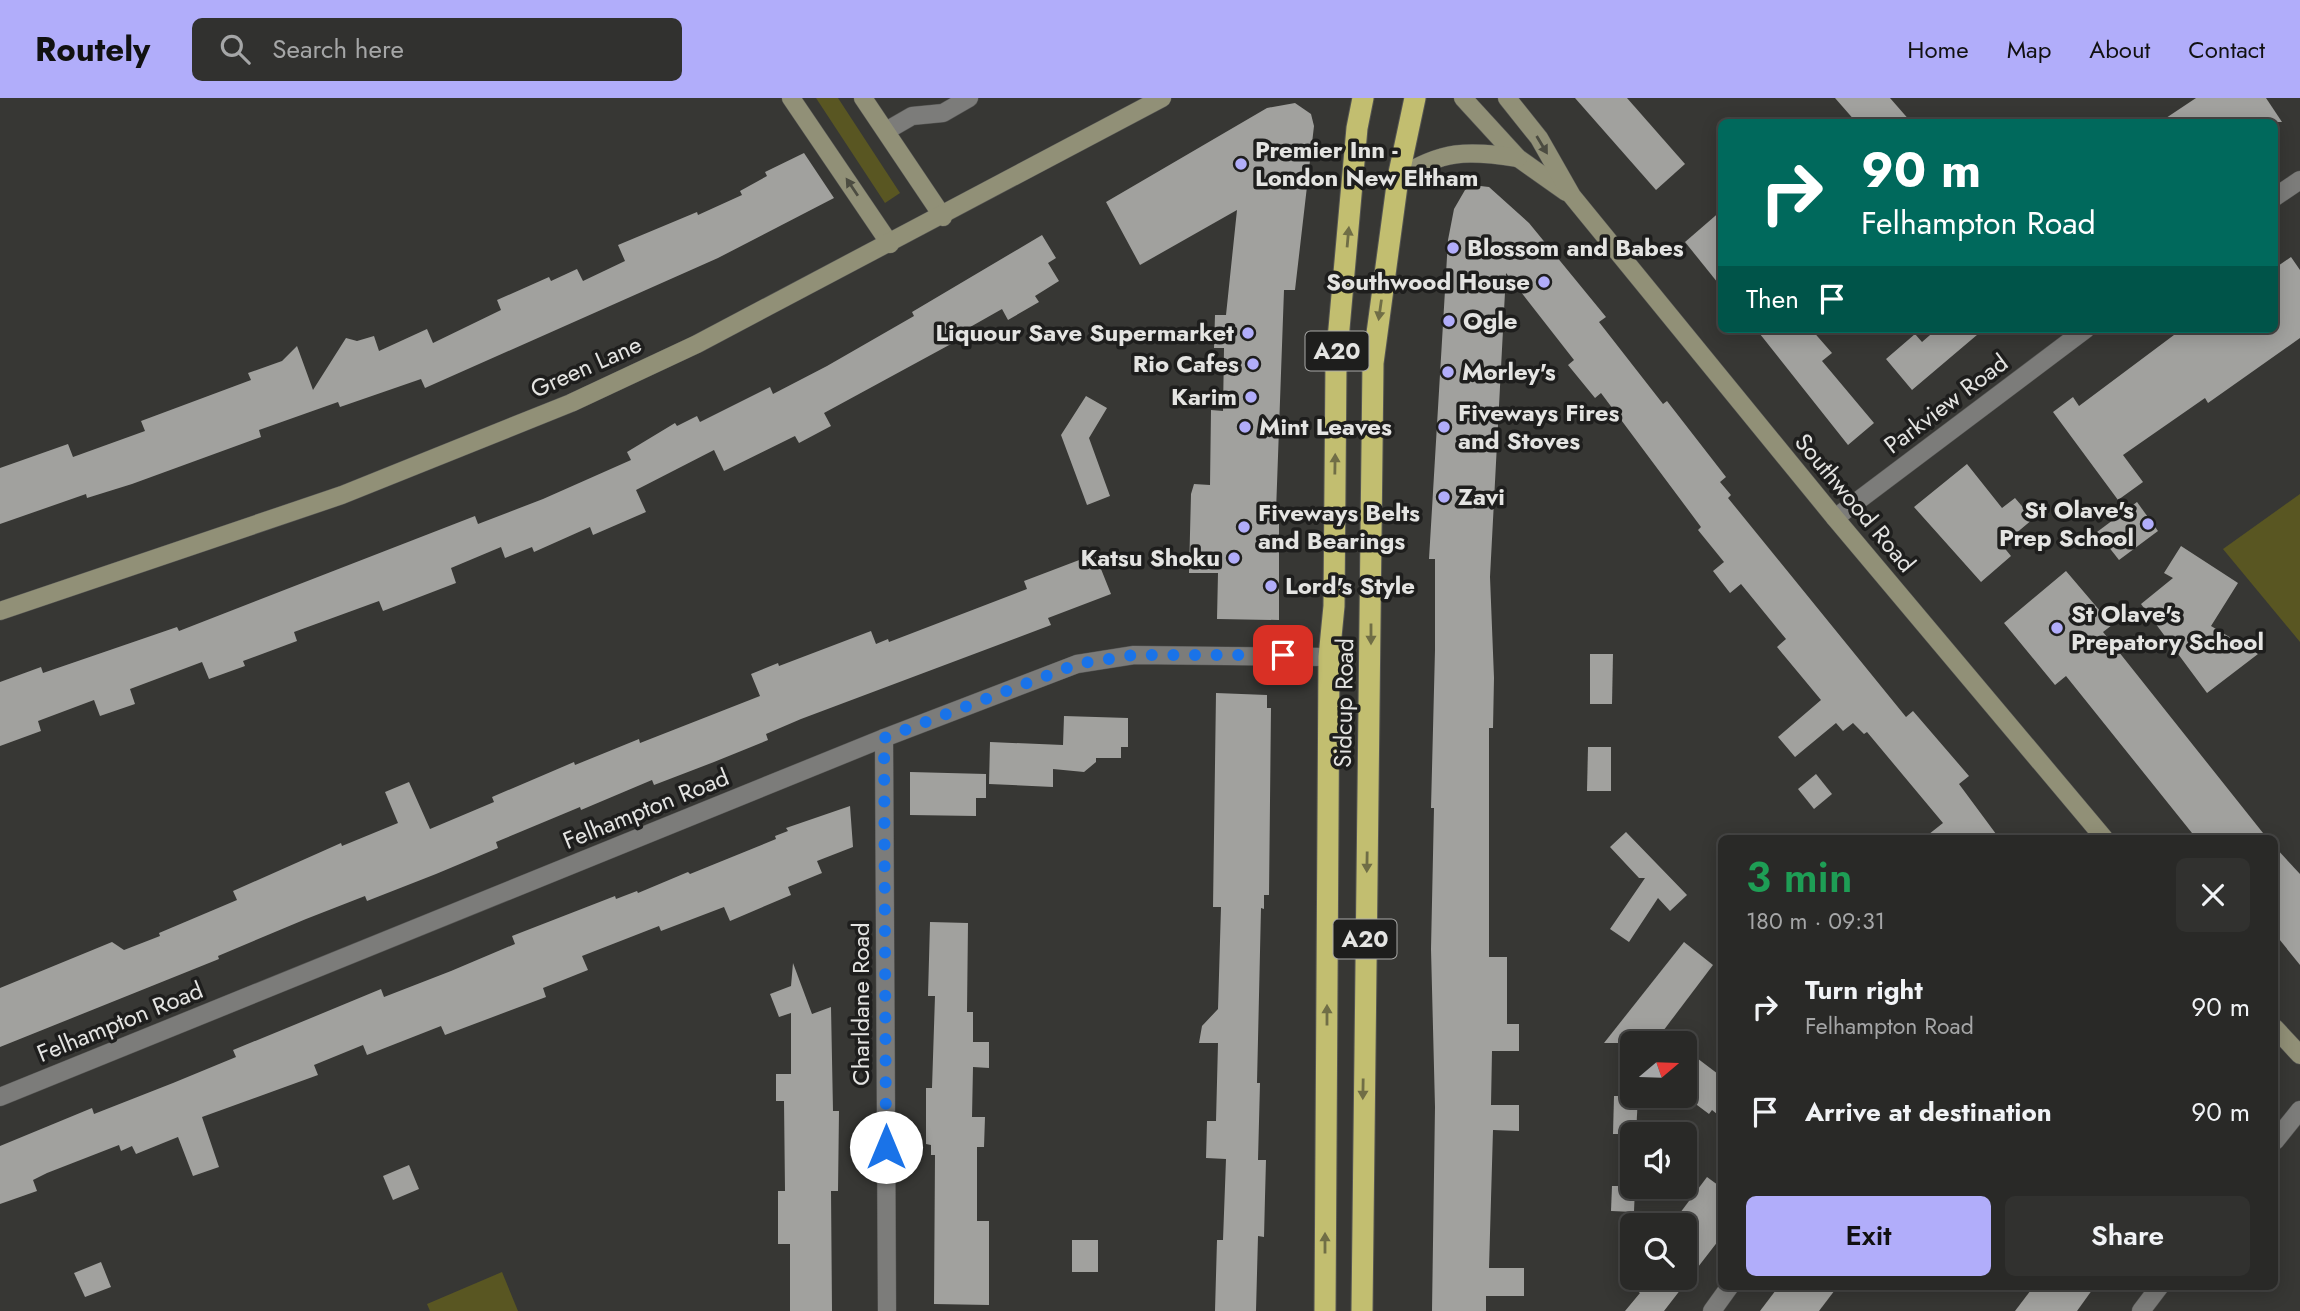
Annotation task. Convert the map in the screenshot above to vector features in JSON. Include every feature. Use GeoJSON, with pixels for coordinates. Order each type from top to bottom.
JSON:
{"type":"FeatureCollection","features":[{"type":"Feature","properties":{"kind":"highway","name":"Sidcup Road"},"geometry":{"type":"LineString","coordinates":[[1325,1311],[1329,657],[1334,606],[1336,362],[1357,128],[1363,98]]}},
{"type":"Feature","properties":{"kind":"highway","name":"Sidcup Road"},"geometry":{"type":"LineString","coordinates":[[1362,1311],[1373,363],[1398,178],[1415,98]]}},
{"type":"Feature","properties":{"kind":"street"},"geometry":{"type":"LineString","coordinates":[[791,98],[890,244]]}},
{"type":"Feature","properties":{"kind":"street"},"geometry":{"type":"LineString","coordinates":[[863,98],[943,217]]}},
{"type":"Feature","properties":{"kind":"street"},"geometry":{"type":"LineString","coordinates":[[886,131],[912,116],[943,113],[968,98]]}},
{"type":"Feature","properties":{"kind":"street","name":"Green Lane"},"geometry":{"type":"LineString","coordinates":[[0,611],[342,495],[571,403],[697,344],[943,217],[1162,98]]}},
{"type":"Feature","properties":{"kind":"street","name":"Southwood Road"},"geometry":{"type":"LineString","coordinates":[[1463,98],[1518,158],[1572,197]]}},
{"type":"Feature","properties":{"kind":"street","name":"Southwood Road"},"geometry":{"type":"LineString","coordinates":[[1507,98],[1539,138],[1572,197],[1835,518],[2101,835]]}},
{"type":"Feature","properties":{"kind":"street","name":"Southwood Road"},"geometry":{"type":"LineString","coordinates":[[1398,178],[1449,153],[1476,152],[1518,158]]}},
{"type":"Feature","properties":{"kind":"street"},"geometry":{"type":"LineString","coordinates":[[2278,195],[2300,180]]}},
{"type":"Feature","properties":{"kind":"street","name":"Parkview Road"},"geometry":{"type":"LineString","coordinates":[[1835,518],[2081,333]]}},
{"type":"Feature","properties":{"kind":"street","name":"Felhampton Road"},"geometry":{"type":"LineString","coordinates":[[0,1097],[884,738],[1077,664],[1134,655],[1329,657]]}},
{"type":"Feature","properties":{"kind":"street","name":"Charldane Road"},"geometry":{"type":"LineString","coordinates":[[884,738],[887,1311]]}},
{"type":"Feature","properties":{"kind":"street"},"geometry":{"type":"LineString","coordinates":[[2278,1031],[2300,1055]]}},
{"type":"Feature","properties":{"kind":"street"},"geometry":{"type":"LineString","coordinates":[[2278,1137],[2300,1110]]}},
{"type":"Feature","properties":{"kind":"street"},"geometry":{"type":"LineString","coordinates":[[1712,1311],[1727,1290]]}},
{"type":"Feature","properties":{"kind":"street"},"geometry":{"type":"LineString","coordinates":[[2141,1311],[2157,1290]]}},
{"type":"Feature","properties":{"kind":"shaded area"},"geometry":{"type":"Polygon","coordinates":[[[816,98],[838,98],[900,193],[885,203],[816,98]]]}},
{"type":"Feature","properties":{"kind":"shaded area"},"geometry":{"type":"Polygon","coordinates":[[[2300,494],[2300,642],[2223,549],[2300,494]]]}},
{"type":"Feature","properties":{"kind":"shaded area"},"geometry":{"type":"Polygon","coordinates":[[[502,1272],[518,1311],[430,1311],[427,1304],[502,1272]]]}},
{"type":"Feature","properties":{"kind":"building"},"geometry":{"type":"Polygon","coordinates":[[[1575,98],[1627,98],[1685,164],[1656,190],[1575,98]]]}},
{"type":"Feature","properties":{"kind":"building"},"geometry":{"type":"Polygon","coordinates":[[[1835,98],[1890,98],[1908,119],[1853,119],[1835,98]]]}},
{"type":"Feature","properties":{"kind":"building"},"geometry":{"type":"Polygon","coordinates":[[[2196,98],[2266,98],[2282,122],[2278,122],[2278,119],[2164,119],[2196,98]]]}},
{"type":"Feature","properties":{"kind":"building"},"geometry":{"type":"Polygon","coordinates":[[[1295,103],[1311,114],[1314,126],[1295,290],[1284,290],[1276,512],[1279,512],[1279,620],[1217,619],[1218,573],[1189,573],[1191,494],[1194,484],[1210,485],[1211,410],[1223,411],[1224,348],[1214,348],[1215,315],[1226,315],[1237,210],[1140,265],[1106,202],[1267,108],[1295,103]]]}},
{"type":"Feature","properties":{"kind":"building"},"geometry":{"type":"Polygon","coordinates":[[[804,153],[834,198],[718,258],[425,388],[421,379],[340,407],[338,402],[259,430],[261,437],[132,484],[87,498],[86,494],[0,524],[0,468],[68,444],[73,457],[145,431],[141,421],[251,380],[248,373],[282,361],[297,346],[313,390],[346,338],[357,341],[374,336],[379,351],[427,329],[433,343],[501,310],[497,300],[549,277],[551,281],[577,269],[583,281],[625,261],[618,245],[742,195],[740,191],[767,176],[765,172],[804,153]]]}},
{"type":"Feature","properties":{"kind":"building"},"geometry":{"type":"Polygon","coordinates":[[[1472,185],[1489,187],[1529,223],[1606,317],[1599,322],[1663,404],[1667,401],[1726,477],[1720,482],[1731,495],[1728,498],[1906,717],[1913,711],[1969,776],[1959,784],[1997,835],[1928,835],[1943,823],[1867,732],[1864,734],[1853,723],[1843,731],[1836,723],[1795,757],[1778,737],[1821,700],[1777,647],[1786,639],[1741,584],[1730,593],[1713,571],[1724,562],[1698,530],[1701,527],[1601,393],[1595,398],[1568,365],[1574,360],[1506,273],[1490,577],[1494,678],[1493,728],[1489,728],[1489,957],[1507,957],[1507,1024],[1519,1024],[1519,1051],[1492,1051],[1491,1105],[1519,1105],[1519,1131],[1493,1130],[1489,1268],[1524,1268],[1524,1296],[1486,1296],[1486,1311],[1432,1311],[1435,1107],[1431,949],[1434,808],[1431,808],[1435,559],[1429,559],[1448,240],[1454,209],[1465,190],[1472,185]]]}},
{"type":"Feature","properties":{"kind":"building"},"geometry":{"type":"Polygon","coordinates":[[[1718,213],[1718,283],[1685,242],[1718,213]]]}},
{"type":"Feature","properties":{"kind":"building"},"geometry":{"type":"Polygon","coordinates":[[[1042,235],[1056,258],[1048,263],[1059,281],[1035,296],[1039,302],[1008,320],[1002,309],[949,339],[951,344],[824,413],[831,426],[799,443],[795,436],[724,471],[714,450],[636,490],[646,512],[593,535],[590,527],[534,552],[532,547],[505,558],[501,547],[451,568],[456,583],[383,611],[379,601],[294,632],[297,641],[243,661],[245,666],[209,679],[202,662],[130,689],[135,704],[100,716],[94,700],[38,721],[41,731],[0,746],[0,682],[41,667],[43,673],[177,627],[179,631],[475,516],[478,524],[543,499],[631,460],[627,452],[675,423],[677,426],[697,416],[700,422],[770,387],[773,394],[827,366],[914,316],[912,312],[1042,235]]]}},
{"type":"Feature","properties":{"kind":"building"},"geometry":{"type":"Polygon","coordinates":[[[2291,257],[2300,270],[2300,338],[2208,403],[2205,398],[2123,455],[2143,482],[2118,500],[2053,412],[2073,397],[2079,406],[2177,333],[2278,333],[2278,266],[2291,257]]]}},
{"type":"Feature","properties":{"kind":"building"},"geometry":{"type":"Polygon","coordinates":[[[1759,333],[1814,333],[1832,353],[1822,361],[1874,423],[1848,445],[1759,333]]]}},
{"type":"Feature","properties":{"kind":"building"},"geometry":{"type":"Polygon","coordinates":[[[1932,333],[1979,333],[1912,390],[1886,359],[1915,334],[1922,342],[1932,333]]]}},
{"type":"Feature","properties":{"kind":"building"},"geometry":{"type":"Polygon","coordinates":[[[1086,396],[1107,408],[1089,438],[1110,496],[1087,505],[1061,435],[1086,396]]]}},
{"type":"Feature","properties":{"kind":"building"},"geometry":{"type":"Polygon","coordinates":[[[1967,464],[2002,508],[2015,498],[2033,519],[2002,545],[2011,556],[1981,582],[1914,507],[1967,464]]]}},
{"type":"Feature","properties":{"kind":"building"},"geometry":{"type":"Polygon","coordinates":[[[2137,502],[2158,531],[2119,560],[2097,532],[2137,502]]]}},
{"type":"Feature","properties":{"kind":"building"},"geometry":{"type":"Polygon","coordinates":[[[2181,546],[2238,583],[2211,626],[2258,654],[2207,693],[2141,604],[2173,578],[2164,573],[2181,546]]]}},
{"type":"Feature","properties":{"kind":"building"},"geometry":{"type":"Polygon","coordinates":[[[1095,554],[1111,594],[1048,618],[1051,625],[801,719],[766,734],[768,740],[714,762],[654,785],[652,780],[581,810],[580,807],[496,842],[498,848],[436,874],[367,901],[365,896],[306,919],[218,956],[219,959],[0,1047],[0,988],[112,942],[124,950],[160,936],[159,933],[237,900],[233,891],[341,843],[342,846],[398,823],[385,792],[409,782],[430,829],[494,802],[492,797],[574,762],[575,765],[639,739],[640,743],[760,696],[751,674],[871,631],[876,644],[888,639],[889,642],[1027,589],[1024,581],[1095,554]]]}},
{"type":"Feature","properties":{"kind":"building"},"geometry":{"type":"Polygon","coordinates":[[[2066,571],[2112,625],[2103,632],[2265,835],[2194,835],[2066,676],[2055,685],[2004,623],[2066,571]]]}},
{"type":"Feature","properties":{"kind":"building"},"geometry":{"type":"Polygon","coordinates":[[[1590,654],[1613,654],[1612,704],[1590,704],[1590,654]]]}},
{"type":"Feature","properties":{"kind":"building"},"geometry":{"type":"Polygon","coordinates":[[[1216,693],[1267,695],[1267,708],[1271,708],[1269,895],[1264,895],[1264,909],[1261,908],[1257,1083],[1260,1083],[1258,1160],[1266,1160],[1264,1237],[1258,1236],[1256,1311],[1215,1311],[1217,1240],[1223,1240],[1226,1159],[1206,1158],[1207,1121],[1216,1121],[1218,1043],[1199,1043],[1202,1026],[1218,1009],[1221,907],[1213,907],[1216,693]]]}},
{"type":"Feature","properties":{"kind":"building"},"geometry":{"type":"Polygon","coordinates":[[[1064,716],[1128,718],[1128,747],[1121,747],[1121,758],[1096,758],[1096,762],[1084,772],[1053,769],[1053,787],[989,784],[990,742],[1063,745],[1064,716]]]}},
{"type":"Feature","properties":{"kind":"building"},"geometry":{"type":"Polygon","coordinates":[[[1588,747],[1611,747],[1611,791],[1587,791],[1588,747]]]}},
{"type":"Feature","properties":{"kind":"building"},"geometry":{"type":"Polygon","coordinates":[[[910,772],[986,774],[986,798],[976,798],[976,816],[910,815],[910,772]]]}},
{"type":"Feature","properties":{"kind":"building"},"geometry":{"type":"Polygon","coordinates":[[[1816,774],[1832,794],[1814,809],[1798,789],[1816,774]]]}},
{"type":"Feature","properties":{"kind":"building"},"geometry":{"type":"Polygon","coordinates":[[[850,806],[853,847],[817,861],[822,873],[788,887],[791,895],[730,921],[724,907],[661,931],[659,926],[582,956],[588,970],[543,988],[546,997],[445,1035],[441,1026],[367,1055],[363,1045],[314,1065],[318,1075],[202,1117],[219,1167],[193,1176],[178,1137],[136,1154],[132,1146],[121,1151],[119,1145],[47,1173],[33,1180],[37,1191],[0,1204],[0,1146],[92,1108],[94,1114],[173,1083],[236,1057],[233,1050],[381,989],[384,997],[451,971],[515,944],[512,936],[615,896],[616,899],[637,891],[638,893],[688,872],[690,874],[776,839],[775,836],[788,831],[786,828],[850,806]]]}},
{"type":"Feature","properties":{"kind":"building"},"geometry":{"type":"Polygon","coordinates":[[[1626,832],[1687,895],[1670,911],[1658,898],[1629,942],[1610,929],[1645,878],[1639,878],[1610,847],[1626,832]]]}},
{"type":"Feature","properties":{"kind":"building"},"geometry":{"type":"Polygon","coordinates":[[[2278,850],[2300,874],[2300,965],[2278,938],[2278,850]]]}},
{"type":"Feature","properties":{"kind":"building"},"geometry":{"type":"Polygon","coordinates":[[[930,922],[968,923],[967,1012],[973,1012],[973,1042],[989,1042],[989,1068],[973,1067],[972,1117],[985,1117],[984,1147],[977,1147],[977,1221],[989,1221],[989,1305],[934,1304],[935,1155],[931,1155],[931,1145],[926,1144],[926,1088],[932,1088],[935,996],[928,996],[930,922]]]}},
{"type":"Feature","properties":{"kind":"building"},"geometry":{"type":"Polygon","coordinates":[[[1684,942],[1713,965],[1663,1031],[1620,1031],[1620,1043],[1604,1043],[1684,942]]]}},
{"type":"Feature","properties":{"kind":"building"},"geometry":{"type":"Polygon","coordinates":[[[793,963],[812,1014],[831,1007],[833,1111],[839,1111],[838,1191],[831,1191],[832,1311],[790,1311],[790,1244],[778,1244],[778,1191],[785,1191],[784,1101],[776,1101],[776,1074],[791,1074],[791,1013],[779,1017],[770,994],[791,986],[793,963]]]}},
{"type":"Feature","properties":{"kind":"building"},"geometry":{"type":"Polygon","coordinates":[[[1698,1059],[1718,1074],[1718,1115],[1712,1110],[1709,1114],[1698,1106],[1698,1059]]]}},
{"type":"Feature","properties":{"kind":"building"},"geometry":{"type":"Polygon","coordinates":[[[1614,1096],[1620,1096],[1620,1108],[1637,1108],[1637,1122],[1620,1122],[1620,1134],[1613,1134],[1614,1096]]]}},
{"type":"Feature","properties":{"kind":"building"},"geometry":{"type":"Polygon","coordinates":[[[409,1165],[419,1189],[393,1200],[383,1176],[409,1165]]]}},
{"type":"Feature","properties":{"kind":"building"},"geometry":{"type":"Polygon","coordinates":[[[1707,1177],[1718,1185],[1718,1241],[1697,1268],[1697,1213],[1680,1213],[1690,1199],[1697,1199],[1697,1190],[1707,1177]]]}},
{"type":"Feature","properties":{"kind":"building"},"geometry":{"type":"Polygon","coordinates":[[[1612,1186],[1620,1186],[1620,1199],[1634,1199],[1634,1212],[1611,1211],[1612,1186]]]}},
{"type":"Feature","properties":{"kind":"building"},"geometry":{"type":"Polygon","coordinates":[[[1072,1240],[1098,1240],[1098,1272],[1072,1272],[1072,1240]]]}},
{"type":"Feature","properties":{"kind":"building"},"geometry":{"type":"Polygon","coordinates":[[[101,1262],[111,1287],[85,1297],[74,1273],[101,1262]]]}},
{"type":"Feature","properties":{"kind":"building"},"geometry":{"type":"Polygon","coordinates":[[[1636,1290],[1680,1290],[1664,1311],[1625,1311],[1640,1293],[1636,1290]]]}},
{"type":"Feature","properties":{"kind":"building"},"geometry":{"type":"Polygon","coordinates":[[[1776,1290],[1835,1290],[1819,1311],[1760,1311],[1776,1290]]]}},
{"type":"Feature","properties":{"kind":"building"},"geometry":{"type":"Polygon","coordinates":[[[2031,1290],[2092,1290],[2077,1311],[2015,1311],[2031,1290]]]}},
{"type":"Feature","properties":{"kind":"place","name":"Premier Inn - London New Eltham"},"geometry":{"type":"Point","coordinates":[1241,164]}},
{"type":"Feature","properties":{"kind":"place","name":"Blossom and Babes"},"geometry":{"type":"Point","coordinates":[1453,248]}},
{"type":"Feature","properties":{"kind":"place","name":"Southwood House"},"geometry":{"type":"Point","coordinates":[1544,282]}},
{"type":"Feature","properties":{"kind":"place","name":"Ogle"},"geometry":{"type":"Point","coordinates":[1449,321]}},
{"type":"Feature","properties":{"kind":"place","name":"Liquour Save Supermarket"},"geometry":{"type":"Point","coordinates":[1248,333]}},
{"type":"Feature","properties":{"kind":"place","name":"Rio Cafes"},"geometry":{"type":"Point","coordinates":[1253,364]}},
{"type":"Feature","properties":{"kind":"place","name":"Morley's"},"geometry":{"type":"Point","coordinates":[1448,372]}},
{"type":"Feature","properties":{"kind":"place","name":"Karim"},"geometry":{"type":"Point","coordinates":[1251,397]}},
{"type":"Feature","properties":{"kind":"place","name":"Mint Leaves"},"geometry":{"type":"Point","coordinates":[1245,427]}},
{"type":"Feature","properties":{"kind":"place","name":"Fiveways Fires and Stoves"},"geometry":{"type":"Point","coordinates":[1444,427]}},
{"type":"Feature","properties":{"kind":"place","name":"Zavi"},"geometry":{"type":"Point","coordinates":[1444,497]}},
{"type":"Feature","properties":{"kind":"place","name":"St Olave's Prep School"},"geometry":{"type":"Point","coordinates":[2148,524]}},
{"type":"Feature","properties":{"kind":"place","name":"Fiveways Belts and Bearings"},"geometry":{"type":"Point","coordinates":[1244,527]}},
{"type":"Feature","properties":{"kind":"place","name":"Katsu Shoku"},"geometry":{"type":"Point","coordinates":[1234,558]}},
{"type":"Feature","properties":{"kind":"place","name":"Lord's Style"},"geometry":{"type":"Point","coordinates":[1271,586]}},
{"type":"Feature","properties":{"kind":"place","name":"St Olave's Prepatory School"},"geometry":{"type":"Point","coordinates":[2057,628]}},
{"type":"Feature","properties":{"kind":"route"},"geometry":{"type":"LineString","coordinates":[[886,1147],[884,738],[1077,664],[1134,655],[1283,655]]}}]}
